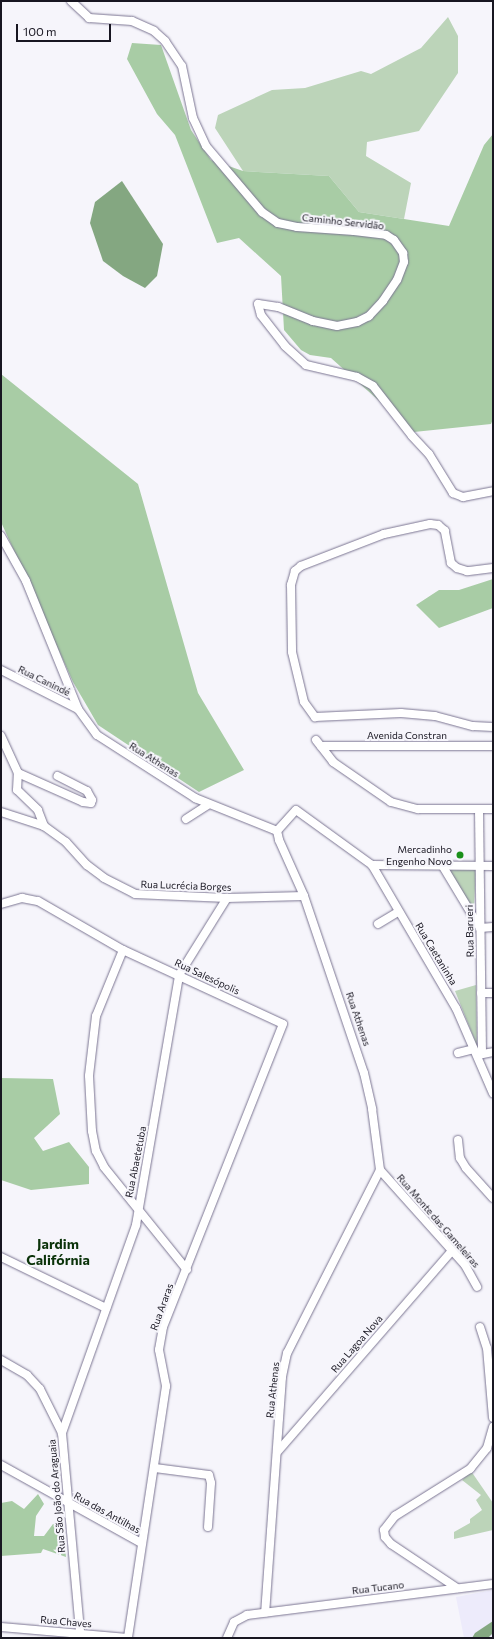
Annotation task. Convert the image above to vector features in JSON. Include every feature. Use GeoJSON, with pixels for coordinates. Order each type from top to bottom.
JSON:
{"type":"FeatureCollection","features":[{"type":"Feature","properties":{"kind":"street","name":"Caminho Servidão"},"geometry":{"type":"LineString","coordinates":[[71,1],[89,18],[132,21],[154,31],[165,41],[182,66],[193,118],[206,146],[262,212],[284,224],[386,235],[397,243],[403,253],[404,262],[397,280],[383,301],[369,316],[356,322],[337,326],[313,321],[278,307],[258,304],[261,315],[285,346],[306,365],[357,377],[373,386],[412,436],[429,454],[454,493],[462,497],[493,491]]}},
{"type":"Feature","properties":{"kind":"street"},"geometry":{"type":"LineString","coordinates":[[493,568],[467,571],[457,568],[452,563],[445,531],[438,525],[430,524],[384,534],[306,564],[295,571],[291,585],[292,652],[304,702],[315,717],[401,713],[435,716],[473,726],[493,727]]}},
{"type":"Feature","properties":{"kind":"street","name":"Rua Athenas"},"geometry":{"type":"LineString","coordinates":[[1,536],[9,547],[26,581],[78,709],[97,735],[209,804],[277,830],[279,840],[304,896],[359,1053],[372,1109],[380,1170],[287,1353],[282,1377],[278,1451],[265,1612]]}},
{"type":"Feature","properties":{"kind":"street","name":"Rua Canindé"},"geometry":{"type":"LineString","coordinates":[[1,670],[78,709]]}},
{"type":"Feature","properties":{"kind":"street","name":"Rua Lucrécia Borges"},"geometry":{"type":"LineString","coordinates":[[1,736],[18,773],[17,790],[38,810],[44,826]]}},
{"type":"Feature","properties":{"kind":"street","name":"Avenida Constran"},"geometry":{"type":"LineString","coordinates":[[479,809],[418,809],[391,802],[333,762],[325,755],[318,743],[493,746]]}},
{"type":"Feature","properties":{"kind":"street"},"geometry":{"type":"LineString","coordinates":[[18,773],[83,802],[92,802],[92,797],[87,791],[58,776]]}},
{"type":"Feature","properties":{"kind":"street"},"geometry":{"type":"LineString","coordinates":[[186,819],[209,804]]}},
{"type":"Feature","properties":{"kind":"street"},"geometry":{"type":"LineString","coordinates":[[479,809],[493,809]]}},
{"type":"Feature","properties":{"kind":"street","name":"Rua Barueri"},"geometry":{"type":"LineString","coordinates":[[477,1052],[481,993],[479,809]]}},
{"type":"Feature","properties":{"kind":"street"},"geometry":{"type":"LineString","coordinates":[[277,830],[296,810],[372,866],[493,866]]}},
{"type":"Feature","properties":{"kind":"street","name":"Rua Lucrécia Borges"},"geometry":{"type":"LineString","coordinates":[[1,812],[44,826],[66,842],[87,865],[121,888],[147,895],[227,898],[304,896]]}},
{"type":"Feature","properties":{"kind":"street","name":"Rua Caetaninha"},"geometry":{"type":"LineString","coordinates":[[372,866],[456,1008],[477,1052],[493,1093]]}},
{"type":"Feature","properties":{"kind":"street"},"geometry":{"type":"LineString","coordinates":[[442,866],[480,928],[493,927]]}},
{"type":"Feature","properties":{"kind":"street","name":"Rua Salesópolis"},"geometry":{"type":"LineString","coordinates":[[1,904],[22,898],[38,901],[123,950],[283,1024]]}},
{"type":"Feature","properties":{"kind":"street","name":"Rua Abaetetuba"},"geometry":{"type":"LineString","coordinates":[[62,1433],[136,1225],[137,1208],[179,975],[227,898]]}},
{"type":"Feature","properties":{"kind":"street"},"geometry":{"type":"LineString","coordinates":[[378,924],[398,912]]}},
{"type":"Feature","properties":{"kind":"street"},"geometry":{"type":"LineString","coordinates":[[123,950],[96,1016],[89,1076],[92,1131],[96,1151],[104,1167],[187,1270]]}},
{"type":"Feature","properties":{"kind":"street"},"geometry":{"type":"LineString","coordinates":[[481,993],[493,993]]}},
{"type":"Feature","properties":{"kind":"street","name":"Rua Araras"},"geometry":{"type":"LineString","coordinates":[[128,1638],[155,1468],[166,1386],[160,1341],[283,1024]]}},
{"type":"Feature","properties":{"kind":"street"},"geometry":{"type":"LineString","coordinates":[[458,1053],[493,1052]]}},
{"type":"Feature","properties":{"kind":"street"},"geometry":{"type":"LineString","coordinates":[[458,1140],[460,1158],[466,1168],[493,1198]]}},
{"type":"Feature","properties":{"kind":"street","name":"Rua Monte das Gameleiras"},"geometry":{"type":"LineString","coordinates":[[380,1170],[465,1265],[477,1287]]}},
{"type":"Feature","properties":{"kind":"street","name":"Rua Lagoa Nova"},"geometry":{"type":"LineString","coordinates":[[278,1451],[452,1251]]}},
{"type":"Feature","properties":{"kind":"street"},"geometry":{"type":"LineString","coordinates":[[1,1257],[106,1308]]}},
{"type":"Feature","properties":{"kind":"street"},"geometry":{"type":"LineString","coordinates":[[480,1327],[487,1348],[493,1418]]}},
{"type":"Feature","properties":{"kind":"street","name":"Rua São João do Araguaia"},"geometry":{"type":"LineString","coordinates":[[1,1360],[27,1375],[40,1389],[62,1433],[67,1502],[80,1632]]}},
{"type":"Feature","properties":{"kind":"street"},"geometry":{"type":"LineString","coordinates":[[458,1588],[391,1544],[385,1537],[384,1530],[395,1516],[470,1469],[487,1448],[493,1427]]}},
{"type":"Feature","properties":{"kind":"street","name":"Rua das Antilhas"},"geometry":{"type":"LineString","coordinates":[[1,1465],[142,1543]]}},
{"type":"Feature","properties":{"kind":"street"},"geometry":{"type":"LineString","coordinates":[[155,1468],[209,1475],[211,1483],[208,1527]]}},
{"type":"Feature","properties":{"kind":"street","name":"Rua Tucano"},"geometry":{"type":"LineString","coordinates":[[227,1638],[230,1629],[240,1618],[265,1612],[493,1584]]}},
{"type":"Feature","properties":{"kind":"street","name":"Rua Chaves"},"geometry":{"type":"LineString","coordinates":[[1,1627],[80,1632],[128,1638]]}},
{"type":"Feature","properties":{"kind":"shaded area"},"geometry":{"type":"Polygon","coordinates":[[[448,17],[458,36],[458,73],[419,131],[367,142],[366,156],[411,183],[404,219],[359,212],[329,176],[243,171],[215,128],[218,115],[272,90],[305,88],[361,71],[371,74],[421,48],[448,17]]]}},
{"type":"Feature","properties":{"kind":"shaded area"},"geometry":{"type":"Polygon","coordinates":[[[132,43],[161,45],[191,130],[211,160],[243,171],[329,176],[359,212],[449,226],[484,145],[493,134],[493,419],[491,424],[414,432],[331,358],[310,355],[301,350],[284,330],[281,276],[239,238],[217,243],[175,135],[157,114],[127,59],[132,43]]]}},
{"type":"Feature","properties":{"kind":"shaded area"},"geometry":{"type":"Polygon","coordinates":[[[122,181],[163,244],[157,276],[145,288],[123,276],[103,261],[90,223],[95,202],[122,181]]]}},
{"type":"Feature","properties":{"kind":"shaded area"},"geometry":{"type":"Polygon","coordinates":[[[1,374],[138,484],[198,693],[244,770],[199,792],[98,725],[73,682],[1,522],[1,374]]]}},
{"type":"Feature","properties":{"kind":"shaded area"},"geometry":{"type":"Polygon","coordinates":[[[493,579],[493,608],[439,628],[416,605],[439,590],[459,590],[493,579]]]}},
{"type":"Feature","properties":{"kind":"shaded area"},"geometry":{"type":"Polygon","coordinates":[[[447,870],[476,870],[474,907],[469,905],[447,870]]]}},
{"type":"Feature","properties":{"kind":"shaded area"},"geometry":{"type":"Polygon","coordinates":[[[476,985],[477,1046],[455,991],[476,985]]]}},
{"type":"Feature","properties":{"kind":"shaded area"},"geometry":{"type":"Polygon","coordinates":[[[1,1078],[53,1079],[60,1114],[34,1138],[43,1151],[69,1142],[89,1167],[89,1184],[31,1190],[1,1180],[1,1078]]]}},
{"type":"Feature","properties":{"kind":"shaded area"},"geometry":{"type":"Polygon","coordinates":[[[471,1471],[493,1503],[493,1530],[454,1539],[454,1532],[470,1523],[470,1519],[482,1510],[476,1500],[481,1495],[462,1480],[471,1471]]]}},
{"type":"Feature","properties":{"kind":"shaded area"},"geometry":{"type":"Polygon","coordinates":[[[38,1494],[44,1504],[36,1516],[34,1536],[44,1536],[53,1524],[62,1523],[66,1557],[43,1549],[41,1553],[1,1556],[1,1503],[12,1501],[24,1509],[38,1494]]]}},
{"type":"Feature","properties":{"kind":"shaded area"},"geometry":{"type":"Polygon","coordinates":[[[493,1590],[493,1638],[464,1638],[456,1597],[493,1590]]]}},
{"type":"Feature","properties":{"kind":"shaded area"},"geometry":{"type":"Polygon","coordinates":[[[493,1621],[493,1633],[488,1638],[472,1638],[475,1633],[493,1621]]]}},
{"type":"Feature","properties":{"kind":"place","name":"Mercadinho Engenho Novo"},"geometry":{"type":"Point","coordinates":[460,855]}},
{"type":"Feature","properties":{"kind":"district","name":"Jardim Califórnia"},"geometry":{"type":"Point","coordinates":[58,1252]}}]}
